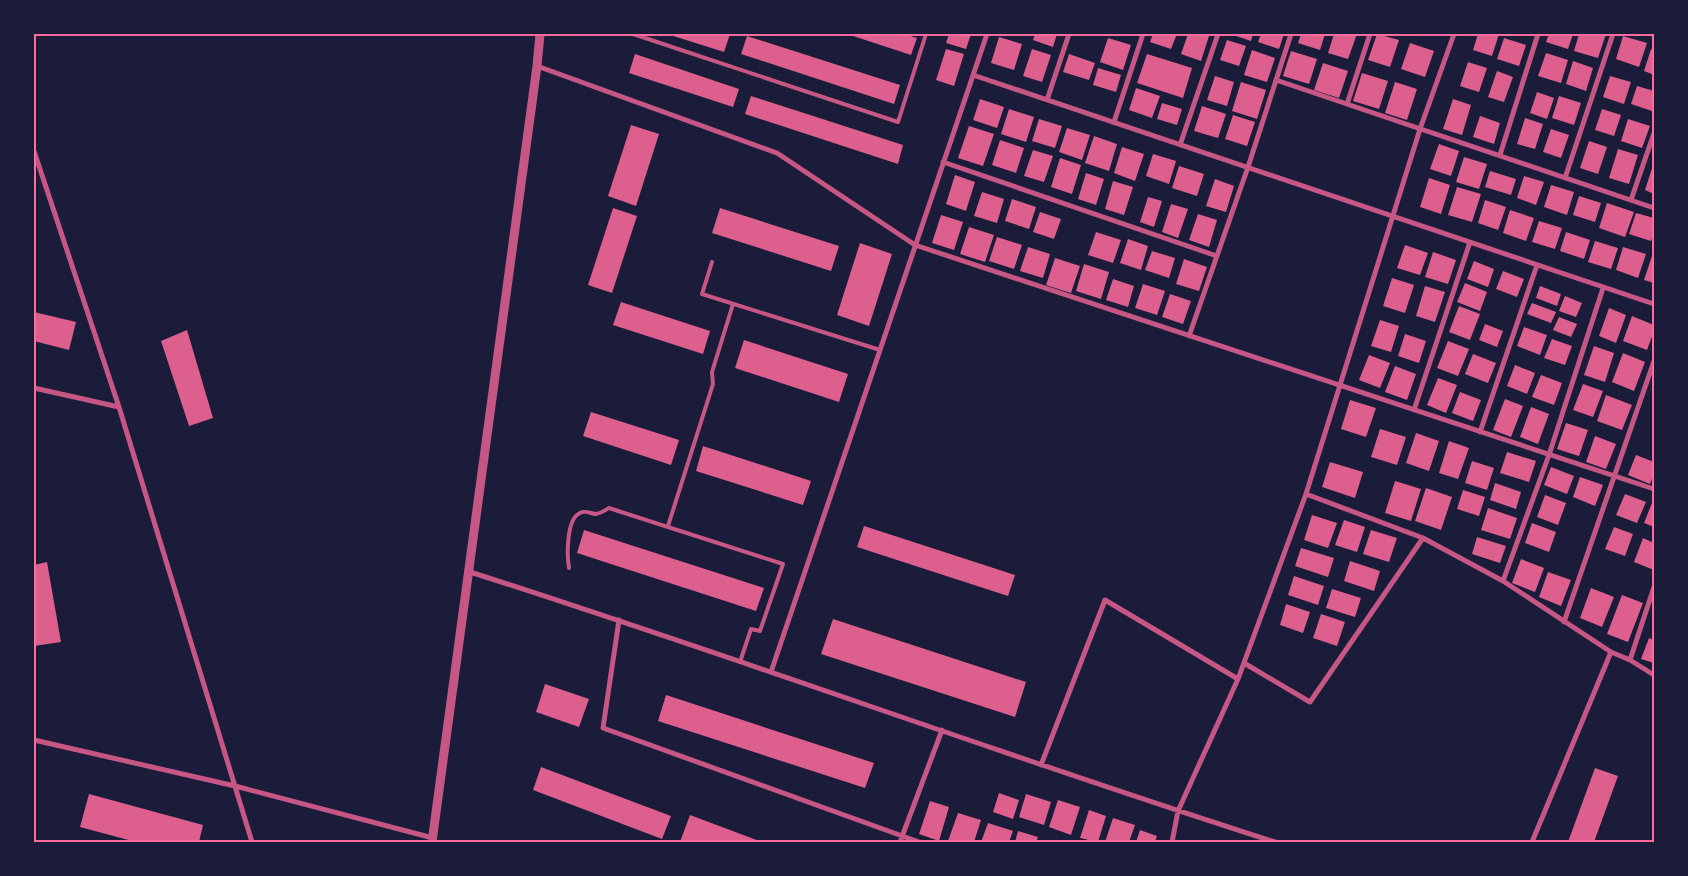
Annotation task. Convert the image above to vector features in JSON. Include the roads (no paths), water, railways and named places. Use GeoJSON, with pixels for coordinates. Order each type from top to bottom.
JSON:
{"type":"FeatureCollection","features":[{"type":"Feature","properties":{"kind":"street"},"geometry":{"type":"LineString","coordinates":[[34,740],[235,786],[432,840],[538,66],[540,34]]}},
{"type":"Feature","properties":{"kind":"street"},"geometry":{"type":"LineString","coordinates":[[771,672],[987,34]]}},
{"type":"Feature","properties":{"kind":"street"},"geometry":{"type":"LineString","coordinates":[[1047,100],[1069,34]]}},
{"type":"Feature","properties":{"kind":"street"},"geometry":{"type":"LineString","coordinates":[[1114,122],[1143,34]]}},
{"type":"Feature","properties":{"kind":"street"},"geometry":{"type":"LineString","coordinates":[[1180,145],[1218,34]]}},
{"type":"Feature","properties":{"kind":"street"},"geometry":{"type":"LineString","coordinates":[[1189,336],[1248,167],[1291,34]]}},
{"type":"Feature","properties":{"kind":"street"},"geometry":{"type":"LineString","coordinates":[[1347,104],[1370,34]]}},
{"type":"Feature","properties":{"kind":"street"},"geometry":{"type":"LineString","coordinates":[[1172,842],[1178,811],[1238,680],[1306,494],[1420,129],[1454,34]]}},
{"type":"Feature","properties":{"kind":"street"},"geometry":{"type":"LineString","coordinates":[[1500,156],[1538,34]]}},
{"type":"Feature","properties":{"kind":"street"},"geometry":{"type":"LineString","coordinates":[[1565,178],[1614,34]]}},
{"type":"Feature","properties":{"kind":"street"},"geometry":{"type":"LineString","coordinates":[[538,66],[777,152],[915,245],[1654,489]]}},
{"type":"Feature","properties":{"kind":"street"},"geometry":{"type":"LineString","coordinates":[[973,75],[1654,304]]}},
{"type":"Feature","properties":{"kind":"street"},"geometry":{"type":"LineString","coordinates":[[1276,80],[1654,208]]}},
{"type":"Feature","properties":{"kind":"street"},"geometry":{"type":"LineString","coordinates":[[1631,200],[1654,132]]}},
{"type":"Feature","properties":{"kind":"street"},"geometry":{"type":"LineString","coordinates":[[34,152],[119,407],[252,842]]}},
{"type":"Feature","properties":{"kind":"street"},"geometry":{"type":"LineString","coordinates":[[943,162],[1217,256]]}},
{"type":"Feature","properties":{"kind":"street"},"geometry":{"type":"LineString","coordinates":[[1414,410],[1470,242]]}},
{"type":"Feature","properties":{"kind":"street"},"geometry":{"type":"LineString","coordinates":[[1480,432],[1537,265]]}},
{"type":"Feature","properties":{"kind":"street"},"geometry":{"type":"LineString","coordinates":[[1503,581],[1549,455],[1604,288]]}},
{"type":"Feature","properties":{"kind":"street"},"geometry":{"type":"LineString","coordinates":[[1564,622],[1654,360]]}},
{"type":"Feature","properties":{"kind":"street"},"geometry":{"type":"LineString","coordinates":[[34,388],[119,407]]}},
{"type":"Feature","properties":{"kind":"street"},"geometry":{"type":"LineString","coordinates":[[1306,494],[1423,538],[1503,581],[1611,652],[1630,660],[1654,675]]}},
{"type":"Feature","properties":{"kind":"street"},"geometry":{"type":"LineString","coordinates":[[1244,663],[1310,702],[1423,538]]}},
{"type":"Feature","properties":{"kind":"street"},"geometry":{"type":"LineString","coordinates":[[470,572],[618,620],[1178,811],[1275,842]]}},
{"type":"Feature","properties":{"kind":"street"},"geometry":{"type":"LineString","coordinates":[[1630,660],[1652,599],[1654,587]]}},
{"type":"Feature","properties":{"kind":"street"},"geometry":{"type":"LineString","coordinates":[[1041,764],[1105,600],[1238,680]]}},
{"type":"Feature","properties":{"kind":"street"},"geometry":{"type":"LineString","coordinates":[[618,620],[602,728],[901,839],[919,842]]}},
{"type":"Feature","properties":{"kind":"street"},"geometry":{"type":"LineString","coordinates":[[1532,842],[1611,652]]}},
{"type":"Feature","properties":{"kind":"street"},"geometry":{"type":"LineString","coordinates":[[901,839],[942,730]]}},
{"type":"Feature","properties":{"kind":"lane"},"geometry":{"type":"LineString","coordinates":[[633,34],[898,122],[926,34]]}},
{"type":"Feature","properties":{"kind":"lane"},"geometry":{"type":"LineString","coordinates":[[712,262],[702,294],[880,350]]}},
{"type":"Feature","properties":{"kind":"lane"},"geometry":{"type":"LineString","coordinates":[[668,526],[713,384],[712,372],[733,304]]}},
{"type":"Feature","properties":{"kind":"lane"},"geometry":{"type":"LineString","coordinates":[[569,568],[567,556],[569,535],[575,516],[586,511],[597,514],[609,508],[783,564],[760,631],[751,629],[740,662]]}}]}
